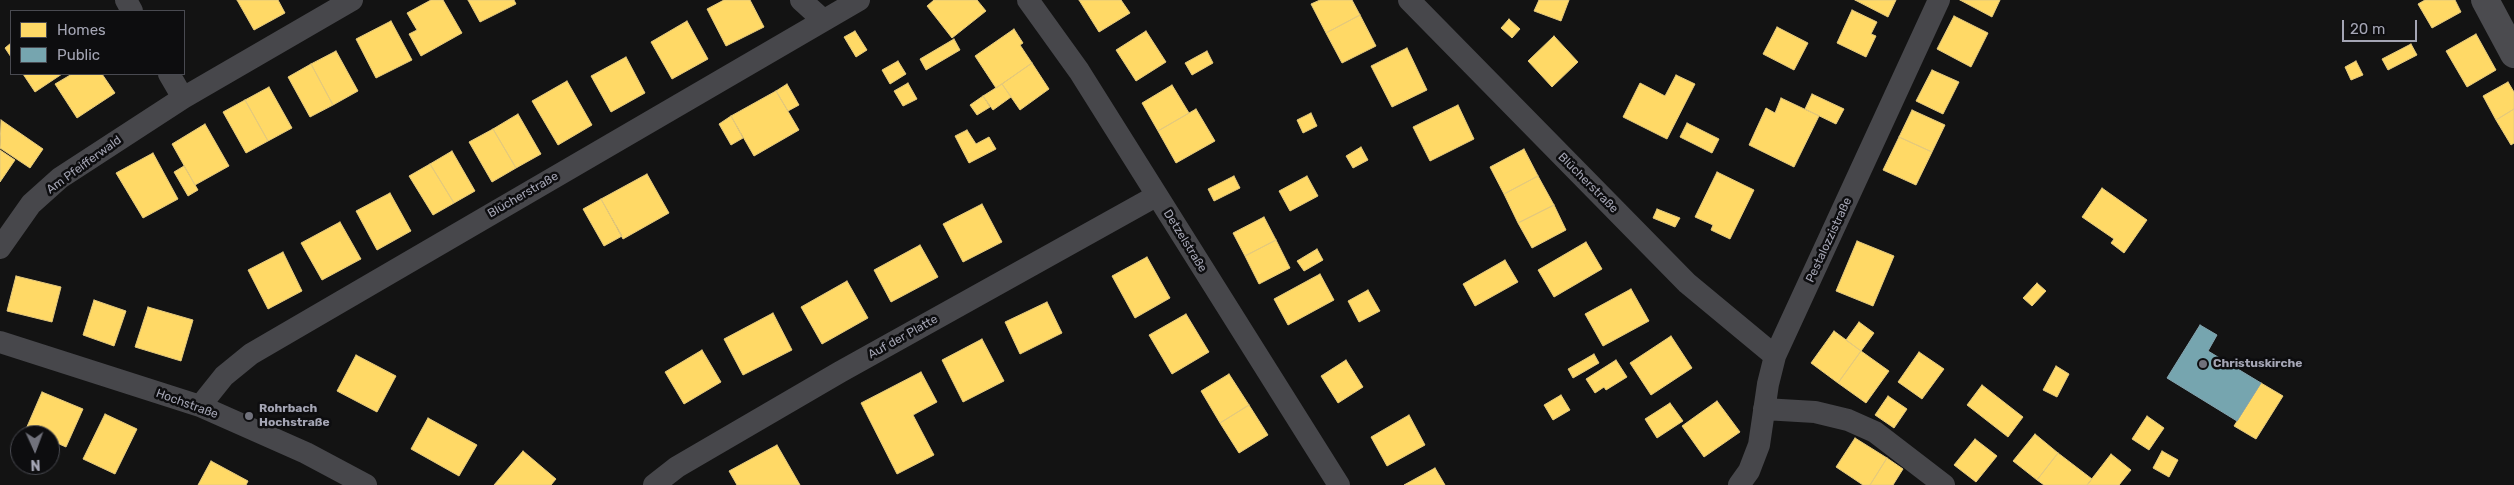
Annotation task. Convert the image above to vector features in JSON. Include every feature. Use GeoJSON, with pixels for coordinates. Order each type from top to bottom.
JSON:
{"type":"FeatureCollection","features":[{"type":"Feature","properties":{"kind":"street","name":"Am Pfeifferwald"},"geometry":{"type":"LineString","coordinates":[[0,248],[31,204],[60,178],[183,98],[352,0]]}},
{"type":"Feature","properties":{"kind":"street"},"geometry":{"type":"LineString","coordinates":[[801,0],[823,20]]}},
{"type":"Feature","properties":{"kind":"street","name":"Blücherstraße"},"geometry":{"type":"LineString","coordinates":[[200,406],[224,376],[251,354],[858,0]]}},
{"type":"Feature","properties":{"kind":"street","name":"Detzelstraße"},"geometry":{"type":"LineString","coordinates":[[1028,0],[1079,71],[1339,485]]}},
{"type":"Feature","properties":{"kind":"street","name":"Blücherstraße"},"geometry":{"type":"LineString","coordinates":[[1409,0],[1687,283],[1775,356]]}},
{"type":"Feature","properties":{"kind":"street","name":"Pestalozzistraße"},"geometry":{"type":"LineString","coordinates":[[1739,485],[1749,471],[1759,445],[1768,384],[1775,356],[1939,0]]}},
{"type":"Feature","properties":{"kind":"street"},"geometry":{"type":"LineString","coordinates":[[2485,0],[2514,54]]}},
{"type":"Feature","properties":{"kind":"street"},"geometry":{"type":"LineString","coordinates":[[170,75],[183,98]]}},
{"type":"Feature","properties":{"kind":"street","name":"Auf der Platte"},"geometry":{"type":"LineString","coordinates":[[654,485],[678,467],[840,372],[1156,196]]}},
{"type":"Feature","properties":{"kind":"street","name":"Hochstraße"},"geometry":{"type":"LineString","coordinates":[[0,342],[200,406],[306,453],[366,485]]}},
{"type":"Feature","properties":{"kind":"street"},"geometry":{"type":"LineString","coordinates":[[1764,409],[1815,412],[1848,420],[1875,432],[1944,485]]}},
{"type":"Feature","properties":{"kind":"building: Homes"},"geometry":{"type":"Polygon","coordinates":[[[237,0],[278,0],[285,13],[254,30],[237,0]]]}},
{"type":"Feature","properties":{"kind":"building: Homes"},"geometry":{"type":"Polygon","coordinates":[[[431,0],[443,0],[462,33],[421,56],[409,34],[417,30],[407,13],[431,0]]]}},
{"type":"Feature","properties":{"kind":"building: Homes"},"geometry":{"type":"Polygon","coordinates":[[[468,0],[514,0],[516,4],[480,22],[468,0]]]}},
{"type":"Feature","properties":{"kind":"building: Homes"},"geometry":{"type":"Polygon","coordinates":[[[724,0],[750,0],[764,27],[726,46],[707,9],[724,0]]]}},
{"type":"Feature","properties":{"kind":"building: Homes"},"geometry":{"type":"Polygon","coordinates":[[[934,0],[977,0],[986,11],[952,38],[927,6],[934,0]]]}},
{"type":"Feature","properties":{"kind":"building: Homes"},"geometry":{"type":"Polygon","coordinates":[[[1079,0],[1121,0],[1130,13],[1099,32],[1079,0]]]}},
{"type":"Feature","properties":{"kind":"building: Homes"},"geometry":{"type":"Polygon","coordinates":[[[1320,0],[1352,0],[1360,15],[1326,33],[1311,4],[1320,0]]]}},
{"type":"Feature","properties":{"kind":"building: Homes"},"geometry":{"type":"Polygon","coordinates":[[[1539,0],[1569,0],[1561,21],[1534,11],[1539,0]]]}},
{"type":"Feature","properties":{"kind":"building: Homes"},"geometry":{"type":"Polygon","coordinates":[[[1855,0],[1896,0],[1888,17],[1855,0]]]}},
{"type":"Feature","properties":{"kind":"building: Homes"},"geometry":{"type":"Polygon","coordinates":[[[1960,0],[2000,0],[1992,17],[1960,0]]]}},
{"type":"Feature","properties":{"kind":"building: Homes"},"geometry":{"type":"Polygon","coordinates":[[[2425,0],[2455,0],[2461,12],[2432,28],[2418,4],[2425,0]]]}},
{"type":"Feature","properties":{"kind":"building: Homes"},"geometry":{"type":"Polygon","coordinates":[[[1852,10],[1877,22],[1871,34],[1876,36],[1866,57],[1837,43],[1852,10]]]}},
{"type":"Feature","properties":{"kind":"building: Homes"},"geometry":{"type":"Polygon","coordinates":[[[1360,15],[1376,46],[1342,63],[1326,33],[1360,15]]]}},
{"type":"Feature","properties":{"kind":"building: Homes"},"geometry":{"type":"Polygon","coordinates":[[[1954,16],[1988,33],[1971,67],[1937,49],[1954,16]]]}},
{"type":"Feature","properties":{"kind":"building: Homes"},"geometry":{"type":"Polygon","coordinates":[[[1509,19],[1520,29],[1512,38],[1501,28],[1509,19]]]}},
{"type":"Feature","properties":{"kind":"building: Homes"},"geometry":{"type":"Polygon","coordinates":[[[391,21],[412,60],[376,78],[356,39],[391,21]]]}},
{"type":"Feature","properties":{"kind":"building: Homes"},"geometry":{"type":"Polygon","coordinates":[[[687,21],[708,59],[672,79],[651,42],[687,21]]]}},
{"type":"Feature","properties":{"kind":"building: Homes"},"geometry":{"type":"Polygon","coordinates":[[[1777,27],[1808,43],[1794,70],[1763,54],[1777,27]]]}},
{"type":"Feature","properties":{"kind":"building: Homes"},"geometry":{"type":"Polygon","coordinates":[[[1014,29],[1023,43],[1020,45],[1032,63],[996,88],[975,56],[1014,29]]]}},
{"type":"Feature","properties":{"kind":"building: Homes"},"geometry":{"type":"Polygon","coordinates":[[[855,31],[867,50],[856,57],[844,37],[855,31]]]}},
{"type":"Feature","properties":{"kind":"building: Homes"},"geometry":{"type":"Polygon","coordinates":[[[1146,31],[1166,62],[1136,81],[1116,50],[1146,31]]]}},
{"type":"Feature","properties":{"kind":"building: Homes"},"geometry":{"type":"Polygon","coordinates":[[[2476,34],[2496,70],[2467,87],[2446,51],[2476,34]]]}},
{"type":"Feature","properties":{"kind":"building: Homes"},"geometry":{"type":"Polygon","coordinates":[[[1554,36],[1578,62],[1552,87],[1528,61],[1554,36]]]}},
{"type":"Feature","properties":{"kind":"building: Homes"},"geometry":{"type":"Polygon","coordinates":[[[954,39],[960,50],[926,70],[920,59],[954,39]]]}},
{"type":"Feature","properties":{"kind":"building: Homes"},"geometry":{"type":"Polygon","coordinates":[[[10,44],[10,56],[5,48],[10,44]]]}},
{"type":"Feature","properties":{"kind":"building: Homes"},"geometry":{"type":"Polygon","coordinates":[[[2411,44],[2417,55],[2388,70],[2382,59],[2411,44]]]}},
{"type":"Feature","properties":{"kind":"building: Homes"},"geometry":{"type":"Polygon","coordinates":[[[1407,48],[1427,90],[1392,107],[1371,66],[1407,48]]]}},
{"type":"Feature","properties":{"kind":"building: Homes"},"geometry":{"type":"Polygon","coordinates":[[[336,51],[358,91],[333,105],[311,64],[336,51]]]}},
{"type":"Feature","properties":{"kind":"building: Homes"},"geometry":{"type":"Polygon","coordinates":[[[1207,51],[1213,63],[1192,75],[1185,63],[1207,51]]]}},
{"type":"Feature","properties":{"kind":"building: Homes"},"geometry":{"type":"Polygon","coordinates":[[[626,57],[645,93],[611,112],[591,76],[626,57]]]}},
{"type":"Feature","properties":{"kind":"building: Homes"},"geometry":{"type":"Polygon","coordinates":[[[898,61],[906,74],[890,84],[882,70],[898,61]]]}},
{"type":"Feature","properties":{"kind":"building: Homes"},"geometry":{"type":"Polygon","coordinates":[[[2356,61],[2363,75],[2351,80],[2345,67],[2356,61]]]}},
{"type":"Feature","properties":{"kind":"building: Homes"},"geometry":{"type":"Polygon","coordinates":[[[1032,63],[1049,89],[1020,110],[1002,84],[1032,63]]]}},
{"type":"Feature","properties":{"kind":"building: Homes"},"geometry":{"type":"Polygon","coordinates":[[[311,64],[333,105],[310,117],[288,77],[311,64]]]}},
{"type":"Feature","properties":{"kind":"building: Homes"},"geometry":{"type":"Polygon","coordinates":[[[1932,70],[1959,82],[1943,114],[1916,101],[1932,70]]]}},
{"type":"Feature","properties":{"kind":"building: Homes"},"geometry":{"type":"Polygon","coordinates":[[[24,75],[60,75],[35,92],[24,75]]]}},
{"type":"Feature","properties":{"kind":"building: Homes"},"geometry":{"type":"Polygon","coordinates":[[[70,75],[103,75],[115,93],[77,118],[55,84],[70,75]]]}},
{"type":"Feature","properties":{"kind":"building: Homes"},"geometry":{"type":"Polygon","coordinates":[[[1676,75],[1695,84],[1667,139],[1623,117],[1640,83],[1665,96],[1676,75]]]}},
{"type":"Feature","properties":{"kind":"building: Homes"},"geometry":{"type":"Polygon","coordinates":[[[567,81],[592,125],[558,145],[532,101],[567,81]]]}},
{"type":"Feature","properties":{"kind":"building: Homes"},"geometry":{"type":"Polygon","coordinates":[[[2508,82],[2514,92],[2514,109],[2496,120],[2483,96],[2508,82]]]}},
{"type":"Feature","properties":{"kind":"building: Homes"},"geometry":{"type":"Polygon","coordinates":[[[908,83],[917,99],[903,106],[894,91],[908,83]]]}},
{"type":"Feature","properties":{"kind":"building: Homes"},"geometry":{"type":"Polygon","coordinates":[[[787,84],[799,105],[788,111],[776,91],[787,84]]]}},
{"type":"Feature","properties":{"kind":"building: Homes"},"geometry":{"type":"Polygon","coordinates":[[[1002,84],[1011,97],[993,110],[983,96],[1002,84]]]}},
{"type":"Feature","properties":{"kind":"building: Homes"},"geometry":{"type":"Polygon","coordinates":[[[1172,85],[1189,113],[1158,131],[1142,103],[1172,85]]]}},
{"type":"Feature","properties":{"kind":"building: Homes"},"geometry":{"type":"Polygon","coordinates":[[[269,87],[292,128],[268,141],[245,100],[269,87]]]}},
{"type":"Feature","properties":{"kind":"building: Homes"},"geometry":{"type":"Polygon","coordinates":[[[776,91],[799,130],[754,156],[731,116],[776,91]]]}},
{"type":"Feature","properties":{"kind":"building: Homes"},"geometry":{"type":"Polygon","coordinates":[[[1812,94],[1844,109],[1836,124],[1805,109],[1812,94]]]}},
{"type":"Feature","properties":{"kind":"building: Homes"},"geometry":{"type":"Polygon","coordinates":[[[983,96],[990,107],[977,115],[970,105],[983,96]]]}},
{"type":"Feature","properties":{"kind":"building: Homes"},"geometry":{"type":"Polygon","coordinates":[[[1781,98],[1819,116],[1794,167],[1749,145],[1766,108],[1775,113],[1781,98]]]}},
{"type":"Feature","properties":{"kind":"building: Homes"},"geometry":{"type":"Polygon","coordinates":[[[245,100],[268,141],[246,153],[223,112],[245,100]]]}},
{"type":"Feature","properties":{"kind":"building: Homes"},"geometry":{"type":"Polygon","coordinates":[[[1458,105],[1474,139],[1430,161],[1413,127],[1458,105]]]}},
{"type":"Feature","properties":{"kind":"building: Homes"},"geometry":{"type":"Polygon","coordinates":[[[1196,109],[1215,141],[1176,163],[1158,131],[1196,109]]]}},
{"type":"Feature","properties":{"kind":"building: Homes"},"geometry":{"type":"Polygon","coordinates":[[[2514,109],[2514,143],[2511,145],[2496,120],[2514,109]]]}},
{"type":"Feature","properties":{"kind":"building: Homes"},"geometry":{"type":"Polygon","coordinates":[[[1912,110],[1945,125],[1932,152],[1899,137],[1912,110]]]}},
{"type":"Feature","properties":{"kind":"building: Homes"},"geometry":{"type":"Polygon","coordinates":[[[1311,113],[1317,126],[1303,133],[1297,120],[1311,113]]]}},
{"type":"Feature","properties":{"kind":"building: Homes"},"geometry":{"type":"Polygon","coordinates":[[[518,114],[541,154],[516,168],[493,129],[518,114]]]}},
{"type":"Feature","properties":{"kind":"building: Homes"},"geometry":{"type":"Polygon","coordinates":[[[731,116],[743,138],[731,145],[719,124],[731,116]]]}},
{"type":"Feature","properties":{"kind":"building: Homes"},"geometry":{"type":"Polygon","coordinates":[[[1,120],[43,149],[30,168],[0,148],[1,120]]]}},
{"type":"Feature","properties":{"kind":"building: Homes"},"geometry":{"type":"Polygon","coordinates":[[[1687,123],[1719,139],[1712,153],[1680,137],[1687,123]]]}},
{"type":"Feature","properties":{"kind":"building: Homes"},"geometry":{"type":"Polygon","coordinates":[[[205,124],[229,166],[195,185],[172,144],[205,124]]]}},
{"type":"Feature","properties":{"kind":"building: Homes"},"geometry":{"type":"Polygon","coordinates":[[[493,129],[516,168],[492,182],[469,142],[493,129]]]}},
{"type":"Feature","properties":{"kind":"building: Homes"},"geometry":{"type":"Polygon","coordinates":[[[967,130],[976,144],[989,137],[996,149],[969,163],[955,136],[967,130]]]}},
{"type":"Feature","properties":{"kind":"building: Homes"},"geometry":{"type":"Polygon","coordinates":[[[1899,137],[1932,152],[1916,185],[1883,170],[1899,137]]]}},
{"type":"Feature","properties":{"kind":"building: Homes"},"geometry":{"type":"Polygon","coordinates":[[[1361,147],[1368,160],[1353,168],[1346,156],[1361,147]]]}},
{"type":"Feature","properties":{"kind":"building: Homes"},"geometry":{"type":"Polygon","coordinates":[[[1524,149],[1538,176],[1504,194],[1490,167],[1524,149]]]}},
{"type":"Feature","properties":{"kind":"building: Homes"},"geometry":{"type":"Polygon","coordinates":[[[0,150],[15,160],[0,182],[0,150]]]}},
{"type":"Feature","properties":{"kind":"building: Homes"},"geometry":{"type":"Polygon","coordinates":[[[452,151],[475,191],[454,203],[430,164],[452,151]]]}},
{"type":"Feature","properties":{"kind":"building: Homes"},"geometry":{"type":"Polygon","coordinates":[[[153,153],[178,199],[143,218],[116,173],[153,153]]]}},
{"type":"Feature","properties":{"kind":"building: Homes"},"geometry":{"type":"Polygon","coordinates":[[[430,164],[454,203],[433,215],[409,176],[430,164]]]}},
{"type":"Feature","properties":{"kind":"building: Homes"},"geometry":{"type":"Polygon","coordinates":[[[184,166],[198,190],[188,196],[174,172],[184,166]]]}},
{"type":"Feature","properties":{"kind":"building: Homes"},"geometry":{"type":"Polygon","coordinates":[[[1717,172],[1754,190],[1730,239],[1711,230],[1713,225],[1695,217],[1717,172]]]}},
{"type":"Feature","properties":{"kind":"building: Homes"},"geometry":{"type":"Polygon","coordinates":[[[647,174],[669,213],[623,239],[601,199],[647,174]]]}},
{"type":"Feature","properties":{"kind":"building: Homes"},"geometry":{"type":"Polygon","coordinates":[[[1234,176],[1240,188],[1214,201],[1208,189],[1234,176]]]}},
{"type":"Feature","properties":{"kind":"building: Homes"},"geometry":{"type":"Polygon","coordinates":[[[1307,176],[1318,196],[1290,211],[1279,191],[1307,176]]]}},
{"type":"Feature","properties":{"kind":"building: Homes"},"geometry":{"type":"Polygon","coordinates":[[[1538,176],[1554,205],[1518,223],[1504,194],[1538,176]]]}},
{"type":"Feature","properties":{"kind":"building: Homes"},"geometry":{"type":"Polygon","coordinates":[[[2102,188],[2147,220],[2124,253],[2111,243],[2114,239],[2082,217],[2102,188]]]}},
{"type":"Feature","properties":{"kind":"building: Homes"},"geometry":{"type":"Polygon","coordinates":[[[390,193],[411,231],[377,250],[356,211],[390,193]]]}},
{"type":"Feature","properties":{"kind":"building: Homes"},"geometry":{"type":"Polygon","coordinates":[[[601,199],[622,236],[604,246],[583,209],[601,199]]]}},
{"type":"Feature","properties":{"kind":"building: Homes"},"geometry":{"type":"Polygon","coordinates":[[[982,204],[1002,242],[963,262],[943,224],[982,204]]]}},
{"type":"Feature","properties":{"kind":"building: Homes"},"geometry":{"type":"Polygon","coordinates":[[[1554,205],[1566,230],[1532,248],[1518,223],[1554,205]]]}},
{"type":"Feature","properties":{"kind":"building: Homes"},"geometry":{"type":"Polygon","coordinates":[[[1657,209],[1680,218],[1675,227],[1653,218],[1657,209]]]}},
{"type":"Feature","properties":{"kind":"building: Homes"},"geometry":{"type":"Polygon","coordinates":[[[1264,217],[1276,240],[1245,256],[1233,233],[1264,217]]]}},
{"type":"Feature","properties":{"kind":"building: Homes"},"geometry":{"type":"Polygon","coordinates":[[[340,222],[361,259],[322,280],[301,243],[340,222]]]}},
{"type":"Feature","properties":{"kind":"building: Homes"},"geometry":{"type":"Polygon","coordinates":[[[1276,240],[1290,268],[1259,284],[1245,256],[1276,240]]]}},
{"type":"Feature","properties":{"kind":"building: Homes"},"geometry":{"type":"Polygon","coordinates":[[[1857,241],[1894,256],[1873,306],[1836,291],[1857,241]]]}},
{"type":"Feature","properties":{"kind":"building: Homes"},"geometry":{"type":"Polygon","coordinates":[[[1586,242],[1602,269],[1554,297],[1538,270],[1586,242]]]}},
{"type":"Feature","properties":{"kind":"building: Homes"},"geometry":{"type":"Polygon","coordinates":[[[920,245],[938,277],[891,302],[874,270],[920,245]]]}},
{"type":"Feature","properties":{"kind":"building: Homes"},"geometry":{"type":"Polygon","coordinates":[[[1317,249],[1323,260],[1304,271],[1297,261],[1317,249]]]}},
{"type":"Feature","properties":{"kind":"building: Homes"},"geometry":{"type":"Polygon","coordinates":[[[283,252],[302,291],[268,309],[248,270],[283,252]]]}},
{"type":"Feature","properties":{"kind":"building: Homes"},"geometry":{"type":"Polygon","coordinates":[[[1147,257],[1170,298],[1135,318],[1112,276],[1147,257]]]}},
{"type":"Feature","properties":{"kind":"building: Homes"},"geometry":{"type":"Polygon","coordinates":[[[1505,260],[1518,282],[1475,306],[1463,284],[1505,260]]]}},
{"type":"Feature","properties":{"kind":"building: Homes"},"geometry":{"type":"Polygon","coordinates":[[[1320,274],[1334,300],[1288,325],[1274,299],[1320,274]]]}},
{"type":"Feature","properties":{"kind":"building: Homes"},"geometry":{"type":"Polygon","coordinates":[[[16,276],[61,287],[52,322],[7,311],[16,276]]]}},
{"type":"Feature","properties":{"kind":"building: Homes"},"geometry":{"type":"Polygon","coordinates":[[[847,281],[868,318],[822,344],[801,307],[847,281]]]}},
{"type":"Feature","properties":{"kind":"building: Homes"},"geometry":{"type":"Polygon","coordinates":[[[2037,283],[2046,291],[2032,306],[2023,298],[2037,283]]]}},
{"type":"Feature","properties":{"kind":"building: Homes"},"geometry":{"type":"Polygon","coordinates":[[[1631,289],[1649,321],[1603,346],[1585,314],[1631,289]]]}},
{"type":"Feature","properties":{"kind":"building: Homes"},"geometry":{"type":"Polygon","coordinates":[[[1368,290],[1380,311],[1359,322],[1348,301],[1368,290]]]}},
{"type":"Feature","properties":{"kind":"building: Homes"},"geometry":{"type":"Polygon","coordinates":[[[94,300],[126,311],[114,346],[83,335],[94,300]]]}},
{"type":"Feature","properties":{"kind":"building: Homes"},"geometry":{"type":"Polygon","coordinates":[[[1047,302],[1062,333],[1020,354],[1005,322],[1047,302]]]}},
{"type":"Feature","properties":{"kind":"building: Homes"},"geometry":{"type":"Polygon","coordinates":[[[148,307],[193,320],[181,361],[135,347],[148,307]]]}},
{"type":"Feature","properties":{"kind":"building: Homes"},"geometry":{"type":"Polygon","coordinates":[[[773,313],[792,350],[743,375],[724,339],[773,313]]]}},
{"type":"Feature","properties":{"kind":"building: Homes"},"geometry":{"type":"Polygon","coordinates":[[[1186,314],[1209,352],[1172,374],[1149,335],[1186,314]]]}},
{"type":"Feature","properties":{"kind":"building: Homes"},"geometry":{"type":"Polygon","coordinates":[[[1859,322],[1874,333],[1861,351],[1846,340],[1859,322]]]}},
{"type":"Feature","properties":{"kind":"building: Homes"},"geometry":{"type":"Polygon","coordinates":[[[1834,331],[1861,351],[1838,383],[1811,363],[1834,331]]]}},
{"type":"Feature","properties":{"kind":"building: Homes"},"geometry":{"type":"Polygon","coordinates":[[[1671,336],[1692,368],[1651,395],[1630,363],[1671,336]]]}},
{"type":"Feature","properties":{"kind":"building: Homes"},"geometry":{"type":"Polygon","coordinates":[[[982,339],[1004,381],[963,402],[942,360],[982,339]]]}},
{"type":"Feature","properties":{"kind":"building: Homes"},"geometry":{"type":"Polygon","coordinates":[[[702,350],[721,382],[684,404],[665,372],[702,350]]]}},
{"type":"Feature","properties":{"kind":"building: Homes"},"geometry":{"type":"Polygon","coordinates":[[[1861,351],[1889,371],[1866,403],[1838,383],[1861,351]]]}},
{"type":"Feature","properties":{"kind":"building: Homes"},"geometry":{"type":"Polygon","coordinates":[[[1919,352],[1944,369],[1922,399],[1898,382],[1919,352]]]}},
{"type":"Feature","properties":{"kind":"building: Homes"},"geometry":{"type":"Polygon","coordinates":[[[1594,354],[1599,363],[1573,378],[1568,369],[1594,354]]]}},
{"type":"Feature","properties":{"kind":"building: Homes"},"geometry":{"type":"Polygon","coordinates":[[[356,355],[396,376],[377,412],[337,391],[356,355]]]}},
{"type":"Feature","properties":{"kind":"building: Homes"},"geometry":{"type":"Polygon","coordinates":[[[1346,360],[1363,387],[1338,403],[1321,376],[1346,360]]]}},
{"type":"Feature","properties":{"kind":"building: Homes"},"geometry":{"type":"Polygon","coordinates":[[[1616,360],[1627,377],[1606,390],[1604,387],[1595,393],[1586,379],[1616,360]]]}},
{"type":"Feature","properties":{"kind":"building: Homes"},"geometry":{"type":"Polygon","coordinates":[[[2056,366],[2069,374],[2057,397],[2043,390],[2056,366]]]}},
{"type":"Feature","properties":{"kind":"building: Homes"},"geometry":{"type":"Polygon","coordinates":[[[921,372],[937,402],[913,415],[934,455],[897,474],[861,403],[921,372]]]}},
{"type":"Feature","properties":{"kind":"building: Homes"},"geometry":{"type":"Polygon","coordinates":[[[1229,374],[1249,405],[1220,423],[1201,391],[1229,374]]]}},
{"type":"Feature","properties":{"kind":"building: Homes"},"geometry":{"type":"Polygon","coordinates":[[[2261,383],[2283,396],[2256,439],[2234,426],[2261,383]]]}},
{"type":"Feature","properties":{"kind":"building: Homes"},"geometry":{"type":"Polygon","coordinates":[[[1982,385],[2023,417],[2008,437],[1967,405],[1982,385]]]}},
{"type":"Feature","properties":{"kind":"building: Homes"},"geometry":{"type":"Polygon","coordinates":[[[42,392],[83,409],[66,447],[60,444],[60,425],[28,425],[42,392]]]}},
{"type":"Feature","properties":{"kind":"building: Homes"},"geometry":{"type":"Polygon","coordinates":[[[1561,395],[1570,410],[1553,420],[1544,405],[1561,395]]]}},
{"type":"Feature","properties":{"kind":"building: Homes"},"geometry":{"type":"Polygon","coordinates":[[[1888,396],[1907,409],[1894,428],[1875,415],[1888,396]]]}},
{"type":"Feature","properties":{"kind":"building: Homes"},"geometry":{"type":"Polygon","coordinates":[[[1717,401],[1740,432],[1704,457],[1682,426],[1717,401]]]}},
{"type":"Feature","properties":{"kind":"building: Homes"},"geometry":{"type":"Polygon","coordinates":[[[1670,403],[1683,421],[1657,438],[1645,419],[1670,403]]]}},
{"type":"Feature","properties":{"kind":"building: Homes"},"geometry":{"type":"Polygon","coordinates":[[[1249,405],[1268,435],[1239,453],[1220,423],[1249,405]]]}},
{"type":"Feature","properties":{"kind":"building: Homes"},"geometry":{"type":"Polygon","coordinates":[[[105,414],[137,429],[115,474],[83,459],[105,414]]]}},
{"type":"Feature","properties":{"kind":"building: Homes"},"geometry":{"type":"Polygon","coordinates":[[[1409,415],[1425,445],[1387,466],[1371,437],[1409,415]]]}},
{"type":"Feature","properties":{"kind":"building: Homes"},"geometry":{"type":"Polygon","coordinates":[[[2147,416],[2164,428],[2149,450],[2132,439],[2147,416]]]}},
{"type":"Feature","properties":{"kind":"building: Homes"},"geometry":{"type":"Polygon","coordinates":[[[428,418],[477,445],[459,476],[411,449],[428,418]]]}},
{"type":"Feature","properties":{"kind":"building: Homes"},"geometry":{"type":"Polygon","coordinates":[[[2035,434],[2058,453],[2037,480],[2013,461],[2035,434]]]}},
{"type":"Feature","properties":{"kind":"building: Homes"},"geometry":{"type":"Polygon","coordinates":[[[1855,438],[1887,458],[1870,485],[1863,485],[1836,467],[1855,438]]]}},
{"type":"Feature","properties":{"kind":"building: Homes"},"geometry":{"type":"Polygon","coordinates":[[[1975,439],[1997,456],[1976,482],[1954,465],[1975,439]]]}},
{"type":"Feature","properties":{"kind":"building: Homes"},"geometry":{"type":"Polygon","coordinates":[[[777,445],[800,485],[737,485],[729,471],[777,445]]]}},
{"type":"Feature","properties":{"kind":"building: Homes"},"geometry":{"type":"Polygon","coordinates":[[[523,451],[556,479],[551,485],[494,485],[523,451]]]}},
{"type":"Feature","properties":{"kind":"building: Homes"},"geometry":{"type":"Polygon","coordinates":[[[2162,451],[2178,460],[2169,477],[2153,468],[2162,451]]]}},
{"type":"Feature","properties":{"kind":"building: Homes"},"geometry":{"type":"Polygon","coordinates":[[[2058,453],[2092,479],[2087,485],[2044,485],[2037,480],[2058,453]]]}},
{"type":"Feature","properties":{"kind":"building: Homes"},"geometry":{"type":"Polygon","coordinates":[[[2111,454],[2131,470],[2119,485],[2087,485],[2111,454]]]}},
{"type":"Feature","properties":{"kind":"building: Homes"},"geometry":{"type":"Polygon","coordinates":[[[1887,458],[1903,469],[1893,485],[1870,485],[1887,458]]]}},
{"type":"Feature","properties":{"kind":"building: Homes"},"geometry":{"type":"Polygon","coordinates":[[[211,461],[248,481],[246,485],[198,485],[211,461]]]}},
{"type":"Feature","properties":{"kind":"building: Homes"},"geometry":{"type":"Polygon","coordinates":[[[1435,468],[1445,485],[1404,485],[1435,468]]]}},
{"type":"Feature","properties":{"kind":"building: Public","name":"Christuskirche"},"geometry":{"type":"Polygon","coordinates":[[[2200,325],[2217,335],[2208,351],[2261,383],[2237,421],[2167,378],[2200,325]]]}},
{"type":"Feature","properties":{"kind":"place","name":"Christuskirche"},"geometry":{"type":"Point","coordinates":[2203,364]}},
{"type":"Feature","properties":{"kind":"place","name":"Rohrbach Hochstraße"},"geometry":{"type":"Point","coordinates":[249,416]}}]}
